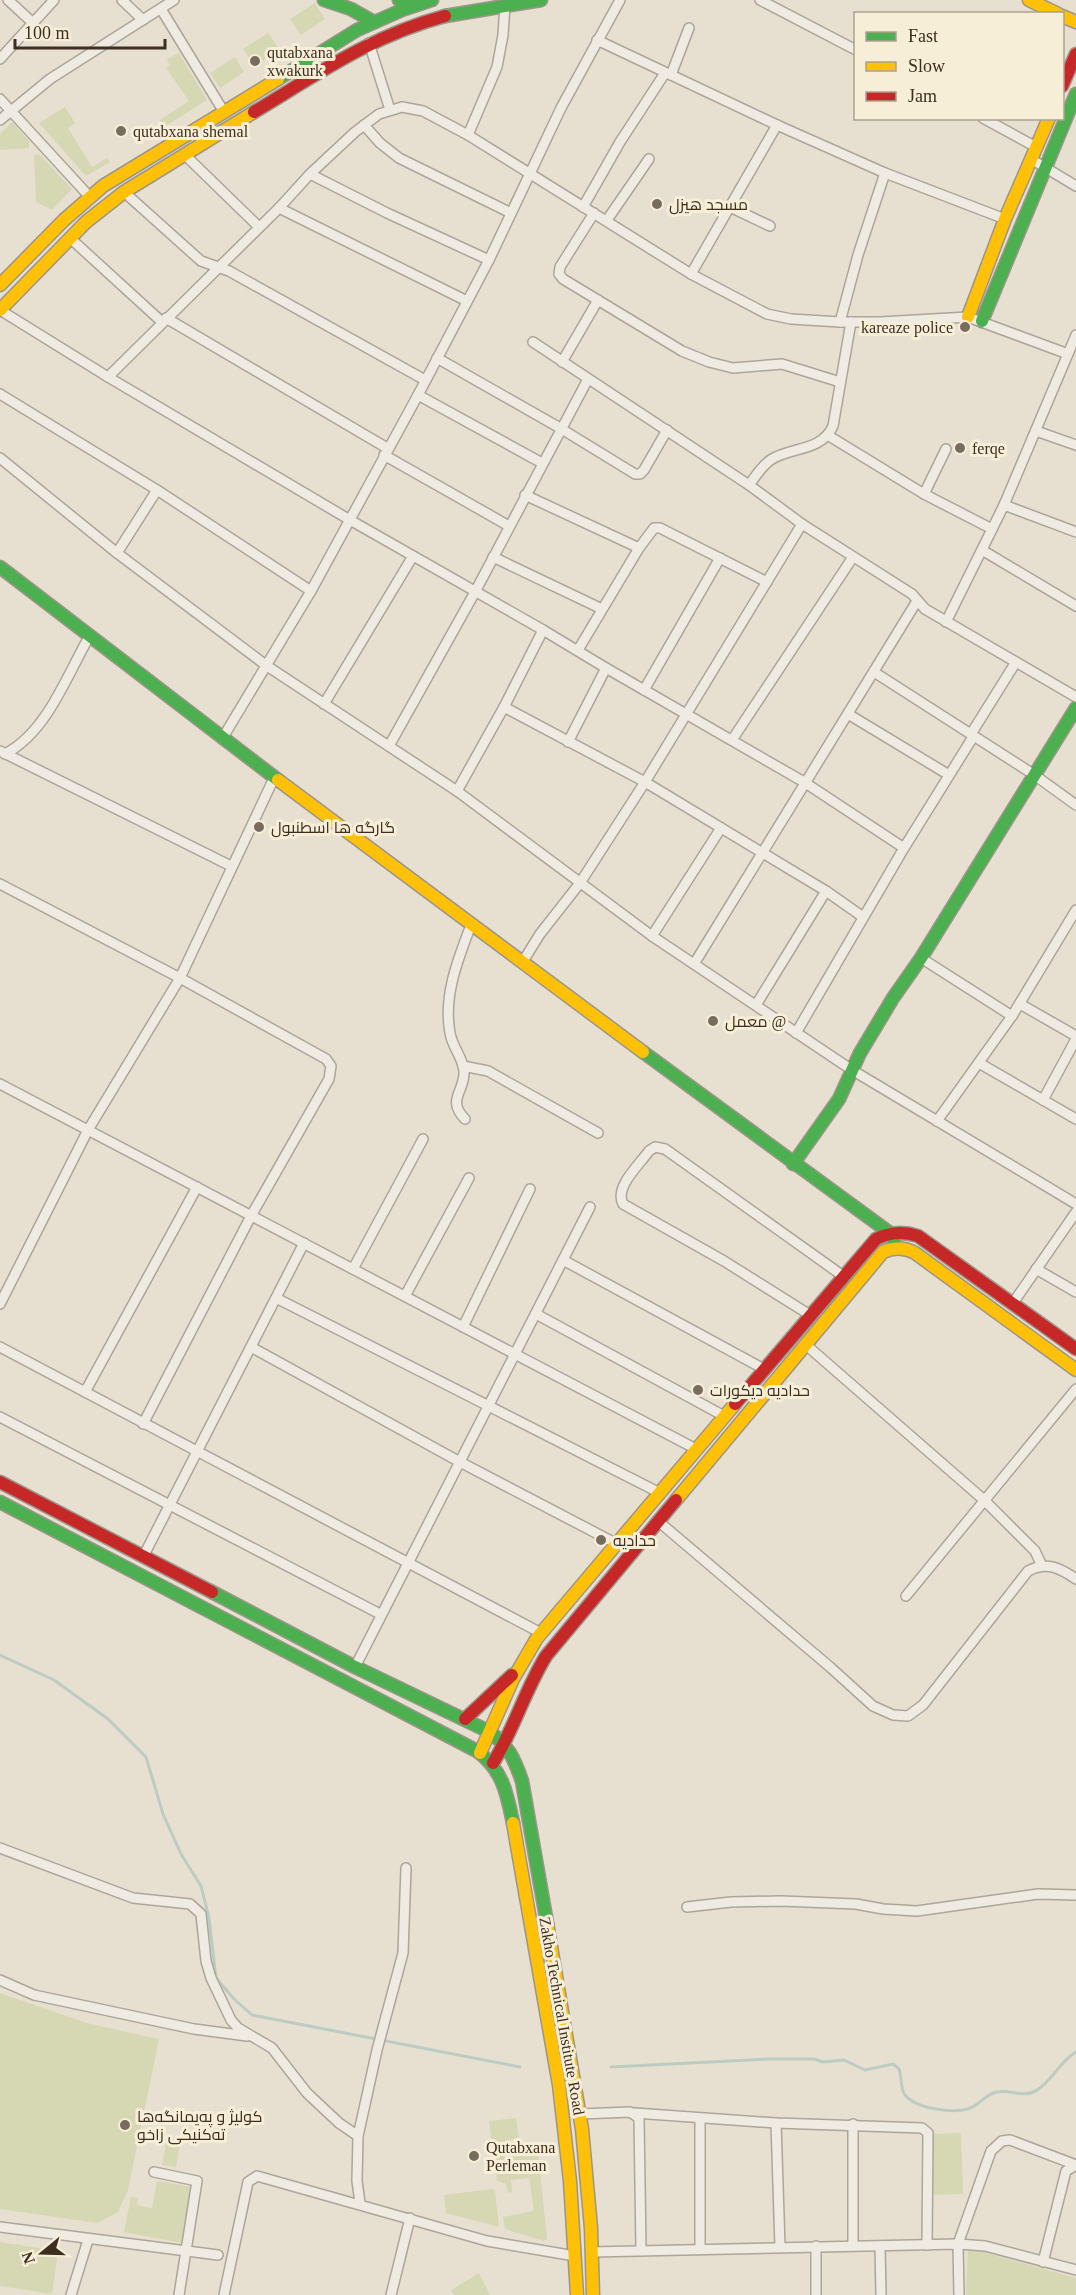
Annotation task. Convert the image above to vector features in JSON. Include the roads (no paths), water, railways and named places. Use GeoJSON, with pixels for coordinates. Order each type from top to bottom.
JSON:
{"type":"FeatureCollection","features":[{"type":"Feature","properties":{"kind":"main road"},"geometry":{"type":"LineString","coordinates":[[324,0],[351,9],[374,22]]}},
{"type":"Feature","properties":{"kind":"main road"},"geometry":{"type":"LineString","coordinates":[[399,0],[416,4]]}},
{"type":"Feature","properties":{"kind":"main road"},"geometry":{"type":"LineString","coordinates":[[0,285],[89,196],[111,181],[357,30],[416,4],[432,0]]}},
{"type":"Feature","properties":{"kind":"main road"},"geometry":{"type":"LineString","coordinates":[[0,310],[70,238],[101,209],[124,192],[369,43],[439,16],[541,0]]}},
{"type":"Feature","properties":{"kind":"main road"},"geometry":{"type":"LineString","coordinates":[[1029,0],[1054,12]]}},
{"type":"Feature","properties":{"kind":"main road"},"geometry":{"type":"LineString","coordinates":[[1064,81],[1076,54]]}},
{"type":"Feature","properties":{"kind":"main road"},"geometry":{"type":"LineString","coordinates":[[982,321],[1075,99]]}},
{"type":"Feature","properties":{"kind":"main road"},"geometry":{"type":"LineString","coordinates":[[968,317],[1005,219],[1048,120]]}},
{"type":"Feature","properties":{"kind":"main road"},"geometry":{"type":"LineString","coordinates":[[0,567],[274,778],[890,1233],[896,1247]]}},
{"type":"Feature","properties":{"kind":"main road"},"geometry":{"type":"LineString","coordinates":[[794,1164],[839,1099],[852,1070],[893,998],[921,958],[1076,708]]}},
{"type":"Feature","properties":{"kind":"main road"},"geometry":{"type":"LineString","coordinates":[[480,1753],[514,1673],[542,1632],[871,1243],[890,1233],[906,1232],[918,1236],[1076,1349]]}},
{"type":"Feature","properties":{"kind":"main road"},"geometry":{"type":"LineString","coordinates":[[493,1763],[505,1744],[530,1684],[546,1656],[805,1344],[879,1256],[888,1249],[906,1248],[915,1253],[1076,1370]]}},
{"type":"Feature","properties":{"kind":"main road"},"geometry":{"type":"LineString","coordinates":[[0,1482],[355,1667],[465,1719],[490,1732],[505,1744],[515,1760],[525,1795],[580,2114],[588,2179],[593,2295]]}},
{"type":"Feature","properties":{"kind":"main road","name":"Zakho Technical Institute Road"},"geometry":{"type":"LineString","coordinates":[[0,1502],[480,1753],[493,1763],[500,1773],[507,1792],[557,2073],[570,2181],[577,2295]]}},
{"type":"Feature","properties":{"kind":"main road"},"geometry":{"type":"LineString","coordinates":[[514,1673],[530,1684]]}},
{"type":"Feature","properties":{"kind":"main road"},"geometry":{"type":"LineString","coordinates":[[465,1719],[514,1673]]}},
{"type":"Feature","properties":{"kind":"street"},"geometry":{"type":"LineString","coordinates":[[8,0],[33,23]]}},
{"type":"Feature","properties":{"kind":"street"},"geometry":{"type":"LineString","coordinates":[[0,59],[54,0]]}},
{"type":"Feature","properties":{"kind":"street"},"geometry":{"type":"LineString","coordinates":[[122,0],[143,20]]}},
{"type":"Feature","properties":{"kind":"street"},"geometry":{"type":"LineString","coordinates":[[0,120],[50,80],[174,0]]}},
{"type":"Feature","properties":{"kind":"street"},"geometry":{"type":"LineString","coordinates":[[222,739],[311,591],[418,395],[489,260],[561,108],[620,0]]}},
{"type":"Feature","properties":{"kind":"street"},"geometry":{"type":"LineString","coordinates":[[760,0],[854,49]]}},
{"type":"Feature","properties":{"kind":"street"},"geometry":{"type":"LineString","coordinates":[[468,135],[497,67],[503,35],[505,5]]}},
{"type":"Feature","properties":{"kind":"street"},"geometry":{"type":"LineString","coordinates":[[161,9],[224,112]]}},
{"type":"Feature","properties":{"kind":"street"},"geometry":{"type":"LineString","coordinates":[[583,207],[620,142],[668,74],[689,28]]}},
{"type":"Feature","properties":{"kind":"street"},"geometry":{"type":"LineString","coordinates":[[597,40],[885,173],[1005,219]]}},
{"type":"Feature","properties":{"kind":"street"},"geometry":{"type":"LineString","coordinates":[[369,43],[390,110]]}},
{"type":"Feature","properties":{"kind":"street"},"geometry":{"type":"LineString","coordinates":[[0,99],[89,196]]}},
{"type":"Feature","properties":{"kind":"street"},"geometry":{"type":"LineString","coordinates":[[108,377],[279,208],[310,174],[364,124],[390,110],[402,107],[423,111],[468,135],[691,274],[767,314],[791,319],[840,322],[968,317],[1068,354]]}},
{"type":"Feature","properties":{"kind":"street"},"geometry":{"type":"LineString","coordinates":[[987,120],[1036,147]]}},
{"type":"Feature","properties":{"kind":"street"},"geometry":{"type":"LineString","coordinates":[[364,124],[380,143],[399,158],[511,213]]}},
{"type":"Feature","properties":{"kind":"street"},"geometry":{"type":"LineString","coordinates":[[691,274],[777,125]]}},
{"type":"Feature","properties":{"kind":"street"},"geometry":{"type":"LineString","coordinates":[[185,155],[260,227]]}},
{"type":"Feature","properties":{"kind":"street"},"geometry":{"type":"LineString","coordinates":[[607,220],[650,159]]}},
{"type":"Feature","properties":{"kind":"street"},"geometry":{"type":"LineString","coordinates":[[1031,159],[1076,186]]}},
{"type":"Feature","properties":{"kind":"street"},"geometry":{"type":"LineString","coordinates":[[840,322],[858,255],[885,173]]}},
{"type":"Feature","properties":{"kind":"street"},"geometry":{"type":"LineString","coordinates":[[310,174],[387,213],[489,260]]}},
{"type":"Feature","properties":{"kind":"street"},"geometry":{"type":"LineString","coordinates":[[124,192],[201,261],[229,271],[426,380]]}},
{"type":"Feature","properties":{"kind":"street"},"geometry":{"type":"LineString","coordinates":[[730,207],[770,226]]}},
{"type":"Feature","properties":{"kind":"street"},"geometry":{"type":"LineString","coordinates":[[279,208],[467,301]]}},
{"type":"Feature","properties":{"kind":"street"},"geometry":{"type":"LineString","coordinates":[[594,213],[558,270],[561,277],[682,351],[709,362],[733,368],[782,364],[840,382]]}},
{"type":"Feature","properties":{"kind":"street"},"geometry":{"type":"LineString","coordinates":[[70,238],[164,320],[509,526]]}},
{"type":"Feature","properties":{"kind":"street"},"geometry":{"type":"LineString","coordinates":[[562,362],[598,300]]}},
{"type":"Feature","properties":{"kind":"street"},"geometry":{"type":"LineString","coordinates":[[0,310],[108,377],[350,520],[804,782],[904,848]]}},
{"type":"Feature","properties":{"kind":"street"},"geometry":{"type":"LineString","coordinates":[[749,485],[771,460],[809,447],[829,436],[833,426],[851,322]]}},
{"type":"Feature","properties":{"kind":"street"},"geometry":{"type":"LineString","coordinates":[[946,622],[1004,505],[1076,335]]}},
{"type":"Feature","properties":{"kind":"street"},"geometry":{"type":"LineString","coordinates":[[533,342],[749,485],[802,524],[912,594],[925,609],[1076,697]]}},
{"type":"Feature","properties":{"kind":"street"},"geometry":{"type":"LineString","coordinates":[[437,358],[638,474],[644,471],[667,430]]}},
{"type":"Feature","properties":{"kind":"street"},"geometry":{"type":"LineString","coordinates":[[389,746],[476,592],[588,378]]}},
{"type":"Feature","properties":{"kind":"street"},"geometry":{"type":"LineString","coordinates":[[0,394],[157,490],[311,591]]}},
{"type":"Feature","properties":{"kind":"street"},"geometry":{"type":"LineString","coordinates":[[418,395],[542,463]]}},
{"type":"Feature","properties":{"kind":"street"},"geometry":{"type":"LineString","coordinates":[[1036,431],[1076,445]]}},
{"type":"Feature","properties":{"kind":"street"},"geometry":{"type":"LineString","coordinates":[[829,436],[924,494],[992,529]]}},
{"type":"Feature","properties":{"kind":"street"},"geometry":{"type":"LineString","coordinates":[[924,494],[946,449]]}},
{"type":"Feature","properties":{"kind":"street"},"geometry":{"type":"LineString","coordinates":[[0,458],[117,553],[267,666],[456,791],[652,936],[852,1070],[1076,1204]]}},
{"type":"Feature","properties":{"kind":"street"},"geometry":{"type":"LineString","coordinates":[[117,553],[157,490]]}},
{"type":"Feature","properties":{"kind":"street"},"geometry":{"type":"LineString","coordinates":[[525,495],[639,548]]}},
{"type":"Feature","properties":{"kind":"street"},"geometry":{"type":"LineString","coordinates":[[1004,505],[1076,532]]}},
{"type":"Feature","properties":{"kind":"street"},"geometry":{"type":"LineString","coordinates":[[522,963],[540,934],[580,883],[645,782],[802,524]]}},
{"type":"Feature","properties":{"kind":"street"},"geometry":{"type":"LineString","coordinates":[[578,650],[651,531],[660,528],[767,582]]}},
{"type":"Feature","properties":{"kind":"street"},"geometry":{"type":"LineString","coordinates":[[982,550],[1076,606]]}},
{"type":"Feature","properties":{"kind":"street"},"geometry":{"type":"LineString","coordinates":[[324,704],[413,556]]}},
{"type":"Feature","properties":{"kind":"street"},"geometry":{"type":"LineString","coordinates":[[493,557],[602,609]]}},
{"type":"Feature","properties":{"kind":"street"},"geometry":{"type":"LineString","coordinates":[[732,740],[854,557]]}},
{"type":"Feature","properties":{"kind":"street"},"geometry":{"type":"LineString","coordinates":[[644,690],[720,558]]}},
{"type":"Feature","properties":{"kind":"street"},"geometry":{"type":"LineString","coordinates":[[694,964],[917,601]]}},
{"type":"Feature","properties":{"kind":"street"},"geometry":{"type":"LineString","coordinates":[[456,791],[504,707],[543,630]]}},
{"type":"Feature","properties":{"kind":"street"},"geometry":{"type":"LineString","coordinates":[[2,753],[24,742],[41,723],[88,637]]}},
{"type":"Feature","properties":{"kind":"street"},"geometry":{"type":"LineString","coordinates":[[796,1033],[1016,662]]}},
{"type":"Feature","properties":{"kind":"street"},"geometry":{"type":"LineString","coordinates":[[568,742],[606,668]]}},
{"type":"Feature","properties":{"kind":"street"},"geometry":{"type":"LineString","coordinates":[[874,672],[1033,774],[1076,805]]}},
{"type":"Feature","properties":{"kind":"street"},"geometry":{"type":"LineString","coordinates":[[504,707],[645,782],[826,891],[863,917]]}},
{"type":"Feature","properties":{"kind":"street"},"geometry":{"type":"LineString","coordinates":[[848,714],[949,775]]}},
{"type":"Feature","properties":{"kind":"street"},"geometry":{"type":"LineString","coordinates":[[2,753],[231,866]]}},
{"type":"Feature","properties":{"kind":"street"},"geometry":{"type":"LineString","coordinates":[[0,1304],[88,1130],[180,978],[274,778]]}},
{"type":"Feature","properties":{"kind":"street"},"geometry":{"type":"LineString","coordinates":[[652,936],[722,828]]}},
{"type":"Feature","properties":{"kind":"street"},"geometry":{"type":"LineString","coordinates":[[0,884],[180,978],[326,1059],[331,1066],[329,1078],[251,1216],[143,1424]]}},
{"type":"Feature","properties":{"kind":"street"},"geometry":{"type":"LineString","coordinates":[[756,1005],[826,891]]}},
{"type":"Feature","properties":{"kind":"street"},"geometry":{"type":"LineString","coordinates":[[938,1121],[1020,1004],[1076,910]]}},
{"type":"Feature","properties":{"kind":"street"},"geometry":{"type":"LineString","coordinates":[[465,1119],[458,1111],[456,1101],[464,1078],[464,1066],[452,1041],[448,1011],[454,969],[471,925]]}},
{"type":"Feature","properties":{"kind":"street"},"geometry":{"type":"LineString","coordinates":[[921,958],[1012,1016]]}},
{"type":"Feature","properties":{"kind":"street"},"geometry":{"type":"LineString","coordinates":[[1020,1004],[1076,1038],[1042,1100]]}},
{"type":"Feature","properties":{"kind":"street"},"geometry":{"type":"LineString","coordinates":[[979,1063],[1076,1119]]}},
{"type":"Feature","properties":{"kind":"street"},"geometry":{"type":"LineString","coordinates":[[464,1066],[488,1071],[598,1133]]}},
{"type":"Feature","properties":{"kind":"street"},"geometry":{"type":"LineString","coordinates":[[0,1084],[696,1449]]}},
{"type":"Feature","properties":{"kind":"street"},"geometry":{"type":"LineString","coordinates":[[353,1269],[423,1139]]}},
{"type":"Feature","properties":{"kind":"street"},"geometry":{"type":"LineString","coordinates":[[810,1315],[724,1261],[623,1204],[620,1196],[622,1189],[650,1151],[655,1147],[664,1149],[843,1276]]}},
{"type":"Feature","properties":{"kind":"street"},"geometry":{"type":"LineString","coordinates":[[405,1296],[469,1178]]}},
{"type":"Feature","properties":{"kind":"street"},"geometry":{"type":"LineString","coordinates":[[85,1392],[198,1187]]}},
{"type":"Feature","properties":{"kind":"street"},"geometry":{"type":"LineString","coordinates":[[463,1327],[530,1189]]}},
{"type":"Feature","properties":{"kind":"street"},"geometry":{"type":"LineString","coordinates":[[355,1667],[380,1614],[489,1407],[590,1207]]}},
{"type":"Feature","properties":{"kind":"street"},"geometry":{"type":"LineString","coordinates":[[1013,1302],[1076,1212]]}},
{"type":"Feature","properties":{"kind":"street"},"geometry":{"type":"LineString","coordinates":[[143,1557],[304,1243]]}},
{"type":"Feature","properties":{"kind":"street"},"geometry":{"type":"LineString","coordinates":[[563,1260],[764,1369]]}},
{"type":"Feature","properties":{"kind":"street"},"geometry":{"type":"LineString","coordinates":[[1036,1269],[1076,1292]]}},
{"type":"Feature","properties":{"kind":"street"},"geometry":{"type":"LineString","coordinates":[[276,1298],[660,1493]]}},
{"type":"Feature","properties":{"kind":"street"},"geometry":{"type":"LineString","coordinates":[[536,1314],[724,1416]]}},
{"type":"Feature","properties":{"kind":"street"},"geometry":{"type":"LineString","coordinates":[[805,1344],[984,1500],[1035,1551],[1042,1566]]}},
{"type":"Feature","properties":{"kind":"street"},"geometry":{"type":"LineString","coordinates":[[0,1347],[542,1632]]}},
{"type":"Feature","properties":{"kind":"street"},"geometry":{"type":"LineString","coordinates":[[251,1347],[460,1462],[617,1544]]}},
{"type":"Feature","properties":{"kind":"street"},"geometry":{"type":"LineString","coordinates":[[906,1596],[1076,1389]]}},
{"type":"Feature","properties":{"kind":"street"},"geometry":{"type":"LineString","coordinates":[[0,1417],[380,1614]]}},
{"type":"Feature","properties":{"kind":"street"},"geometry":{"type":"LineString","coordinates":[[657,1521],[787,1629],[873,1706],[892,1715],[908,1716],[923,1705],[1028,1571],[1042,1566],[1059,1568],[1076,1579]]}},
{"type":"Feature","properties":{"kind":"street"},"geometry":{"type":"LineString","coordinates":[[0,1848],[133,1899],[195,1906],[202,1919],[206,1960],[218,1996],[231,2020],[238,2028],[272,2048],[300,2085],[322,2109],[358,2136]]}},
{"type":"Feature","properties":{"kind":"street"},"geometry":{"type":"LineString","coordinates":[[360,2203],[357,2181],[358,2136],[376,2050],[403,1953],[406,1868]]}},
{"type":"Feature","properties":{"kind":"street"},"geometry":{"type":"LineString","coordinates":[[687,1907],[731,1902],[781,1901],[856,1904],[883,1910],[917,1911],[1038,1894],[1076,1895]]}},
{"type":"Feature","properties":{"kind":"street"},"geometry":{"type":"LineString","coordinates":[[0,1980],[34,1995],[194,2029],[256,2037]]}},
{"type":"Feature","properties":{"kind":"street"},"geometry":{"type":"LineString","coordinates":[[580,2114],[630,2112],[776,2123],[922,2128],[928,2133],[927,2245]]}},
{"type":"Feature","properties":{"kind":"street"},"geometry":{"type":"LineString","coordinates":[[635,2114],[639,2118],[641,2250]]}},
{"type":"Feature","properties":{"kind":"street"},"geometry":{"type":"LineString","coordinates":[[700,2118],[700,2249]]}},
{"type":"Feature","properties":{"kind":"street"},"geometry":{"type":"LineString","coordinates":[[776,2123],[780,2247]]}},
{"type":"Feature","properties":{"kind":"street"},"geometry":{"type":"LineString","coordinates":[[853,2124],[853,2246]]}},
{"type":"Feature","properties":{"kind":"street"},"geometry":{"type":"LineString","coordinates":[[959,2295],[958,2244],[991,2151],[1002,2141],[1010,2140],[1076,2165]]}},
{"type":"Feature","properties":{"kind":"street"},"geometry":{"type":"LineString","coordinates":[[1043,2262],[1066,2171],[1076,2165]]}},
{"type":"Feature","properties":{"kind":"street"},"geometry":{"type":"LineString","coordinates":[[154,2172],[197,2181],[179,2295]]}},
{"type":"Feature","properties":{"kind":"street"},"geometry":{"type":"LineString","coordinates":[[224,2295],[248,2182],[257,2176],[360,2203],[487,2241],[575,2256]]}},
{"type":"Feature","properties":{"kind":"street"},"geometry":{"type":"LineString","coordinates":[[391,2295],[410,2218]]}},
{"type":"Feature","properties":{"kind":"street"},"geometry":{"type":"LineString","coordinates":[[0,2227],[218,2255]]}},
{"type":"Feature","properties":{"kind":"street"},"geometry":{"type":"LineString","coordinates":[[71,2295],[88,2240]]}},
{"type":"Feature","properties":{"kind":"street"},"geometry":{"type":"LineString","coordinates":[[592,2252],[958,2244],[985,2246],[1076,2270]]}},
{"type":"Feature","properties":{"kind":"street"},"geometry":{"type":"LineString","coordinates":[[816,2246],[816,2295]]}},
{"type":"Feature","properties":{"kind":"street"},"geometry":{"type":"LineString","coordinates":[[880,2246],[881,2295]]}},
{"type":"Feature","properties":{"kind":"waterway"},"geometry":{"type":"LineString","coordinates":[[0,1655],[54,1680],[108,1719],[146,1757],[163,1814],[181,1854],[201,1886],[209,1918],[216,1978],[252,2015],[520,2067]]}},
{"type":"Feature","properties":{"kind":"waterway"},"geometry":{"type":"LineString","coordinates":[[611,2067],[769,2059],[814,2059],[823,2062],[844,2060],[865,2070],[893,2064],[899,2069],[903,2092],[910,2100],[936,2109],[963,2110],[997,2092],[1032,2093],[1043,2086],[1065,2060],[1076,2052]]}},
{"type":"Feature","properties":{"kind":"place","name":"qutabxana xwakurk"},"geometry":{"type":"Point","coordinates":[255,61]}},
{"type":"Feature","properties":{"kind":"place","name":"qutabxana shemal"},"geometry":{"type":"Point","coordinates":[121,131]}},
{"type":"Feature","properties":{"kind":"place","name":"مسجد هيزل"},"geometry":{"type":"Point","coordinates":[657,204]}},
{"type":"Feature","properties":{"kind":"place","name":"kareaze police"},"geometry":{"type":"Point","coordinates":[965,327]}},
{"type":"Feature","properties":{"kind":"place","name":"ferqe"},"geometry":{"type":"Point","coordinates":[960,448]}},
{"type":"Feature","properties":{"kind":"place","name":"گارگه ها اسطنبول"},"geometry":{"type":"Point","coordinates":[259,827]}},
{"type":"Feature","properties":{"kind":"place","name":"معمل @"},"geometry":{"type":"Point","coordinates":[713,1021]}},
{"type":"Feature","properties":{"kind":"place","name":"حداديه ديكورات"},"geometry":{"type":"Point","coordinates":[698,1390]}},
{"type":"Feature","properties":{"kind":"place","name":"حداديه"},"geometry":{"type":"Point","coordinates":[601,1540]}},
{"type":"Feature","properties":{"kind":"place","name":"كوليژ و په‌يمانگه‌ها ته‌كنيكى زاخو"},"geometry":{"type":"Point","coordinates":[125,2125]}},
{"type":"Feature","properties":{"kind":"place","name":"Qutabxana Perleman"},"geometry":{"type":"Point","coordinates":[474,2156]}}]}
